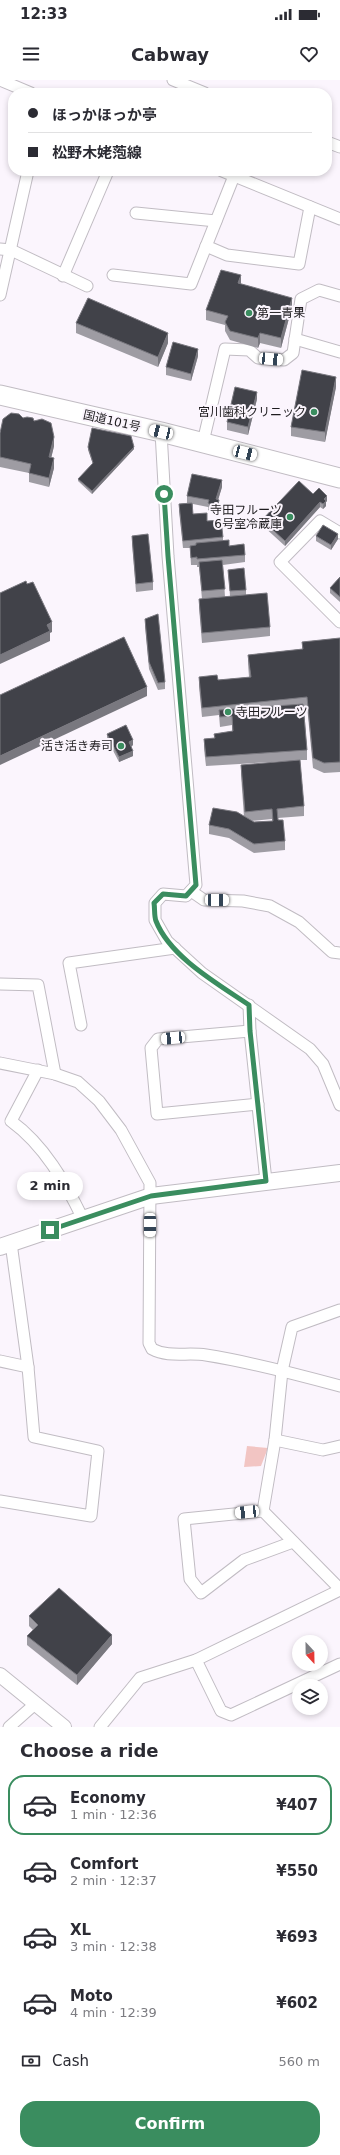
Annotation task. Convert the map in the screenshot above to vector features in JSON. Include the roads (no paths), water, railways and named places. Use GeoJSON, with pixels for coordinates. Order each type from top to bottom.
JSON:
{"type":"FeatureCollection","features":[{"type":"Feature","properties":{"kind":"highway","name":"国道101号"},"geometry":{"type":"LineString","coordinates":[[0,395],[203,442],[340,478]]}},
{"type":"Feature","properties":{"kind":"main road"},"geometry":{"type":"LineString","coordinates":[[6,1245],[151,1196],[340,1173]]}},
{"type":"Feature","properties":{"kind":"street"},"geometry":{"type":"LineString","coordinates":[[0,80],[19,88]]}},
{"type":"Feature","properties":{"kind":"street"},"geometry":{"type":"LineString","coordinates":[[173,80],[193,88]]}},
{"type":"Feature","properties":{"kind":"street"},"geometry":{"type":"LineString","coordinates":[[0,295],[5,250],[27,176]]}},
{"type":"Feature","properties":{"kind":"street"},"geometry":{"type":"LineString","coordinates":[[63,276],[106,176]]}},
{"type":"Feature","properties":{"kind":"street"},"geometry":{"type":"LineString","coordinates":[[113,275],[191,284],[234,176],[340,219]]}},
{"type":"Feature","properties":{"kind":"street"},"geometry":{"type":"LineString","coordinates":[[206,246],[227,255],[299,264],[310,207]]}},
{"type":"Feature","properties":{"kind":"street"},"geometry":{"type":"LineString","coordinates":[[136,213],[216,221]]}},
{"type":"Feature","properties":{"kind":"street"},"geometry":{"type":"LineString","coordinates":[[5,250],[87,286]]}},
{"type":"Feature","properties":{"kind":"street"},"geometry":{"type":"LineString","coordinates":[[203,442],[225,349],[249,350],[258,358],[284,360],[293,353],[301,300],[319,290],[340,296]]}},
{"type":"Feature","properties":{"kind":"street"},"geometry":{"type":"LineString","coordinates":[[295,338],[340,352]]}},
{"type":"Feature","properties":{"kind":"street"},"geometry":{"type":"LineString","coordinates":[[161,432],[168,556],[196,885],[186,896],[163,894],[154,903],[155,920],[167,941],[202,973],[310,1049],[323,1064],[340,1105]]}},
{"type":"Feature","properties":{"kind":"street"},"geometry":{"type":"LineString","coordinates":[[340,533],[320,521],[280,562],[340,622]]}},
{"type":"Feature","properties":{"kind":"street"},"geometry":{"type":"LineString","coordinates":[[191,891],[204,900],[243,901],[270,906],[299,922],[332,952],[340,953]]}},
{"type":"Feature","properties":{"kind":"street"},"geometry":{"type":"LineString","coordinates":[[81,1025],[69,963],[175,948]]}},
{"type":"Feature","properties":{"kind":"street"},"geometry":{"type":"LineString","coordinates":[[0,984],[38,985],[55,1074]]}},
{"type":"Feature","properties":{"kind":"street"},"geometry":{"type":"LineString","coordinates":[[249,1005],[250,1031],[266,1181]]}},
{"type":"Feature","properties":{"kind":"street"},"geometry":{"type":"LineString","coordinates":[[250,1031],[158,1039],[151,1048],[156,1114],[258,1104]]}},
{"type":"Feature","properties":{"kind":"street"},"geometry":{"type":"LineString","coordinates":[[0,1063],[55,1074],[78,1082],[103,1107],[121,1130],[150,1183],[149,1343],[152,1350],[162,1355],[204,1355],[282,1371],[340,1386]]}},
{"type":"Feature","properties":{"kind":"street"},"geometry":{"type":"LineString","coordinates":[[38,1070],[11,1121],[29,1134],[66,1183],[83,1219]]}},
{"type":"Feature","properties":{"kind":"street"},"geometry":{"type":"LineString","coordinates":[[0,1501],[91,1516],[98,1451],[34,1437],[28,1367],[6,1245]]}},
{"type":"Feature","properties":{"kind":"street"},"geometry":{"type":"LineString","coordinates":[[262,1511],[275,1440],[282,1371],[292,1327],[340,1310]]}},
{"type":"Feature","properties":{"kind":"street"},"geometry":{"type":"LineString","coordinates":[[0,1361],[28,1367]]}},
{"type":"Feature","properties":{"kind":"street"},"geometry":{"type":"LineString","coordinates":[[275,1440],[323,1450],[340,1446]]}},
{"type":"Feature","properties":{"kind":"street"},"geometry":{"type":"LineString","coordinates":[[262,1511],[184,1519],[190,1579],[201,1592],[244,1560],[293,1542]]}},
{"type":"Feature","properties":{"kind":"street"},"geometry":{"type":"LineString","coordinates":[[100,1727],[140,1678],[196,1660],[340,1590],[262,1511]]}},
{"type":"Feature","properties":{"kind":"street"},"geometry":{"type":"LineString","coordinates":[[196,1660],[221,1712],[231,1715],[340,1664]]}},
{"type":"Feature","properties":{"kind":"street"},"geometry":{"type":"LineString","coordinates":[[0,1675],[64,1727]]}},
{"type":"Feature","properties":{"kind":"street"},"geometry":{"type":"LineString","coordinates":[[9,1727],[34,1704]]}},
{"type":"Feature","properties":{"kind":"place","name":"第一青果"},"geometry":{"type":"Point","coordinates":[249,313]}},
{"type":"Feature","properties":{"kind":"place","name":"宮川歯科クリニック"},"geometry":{"type":"Point","coordinates":[314,412]}},
{"type":"Feature","properties":{"kind":"place","name":"寺田フルーツ 6号室冷蔵庫"},"geometry":{"type":"Point","coordinates":[290,517]}},
{"type":"Feature","properties":{"kind":"place","name":"寺田フルーツ"},"geometry":{"type":"Point","coordinates":[228,712]}},
{"type":"Feature","properties":{"kind":"place","name":"活き活き寿司"},"geometry":{"type":"Point","coordinates":[121,746]}}]}
